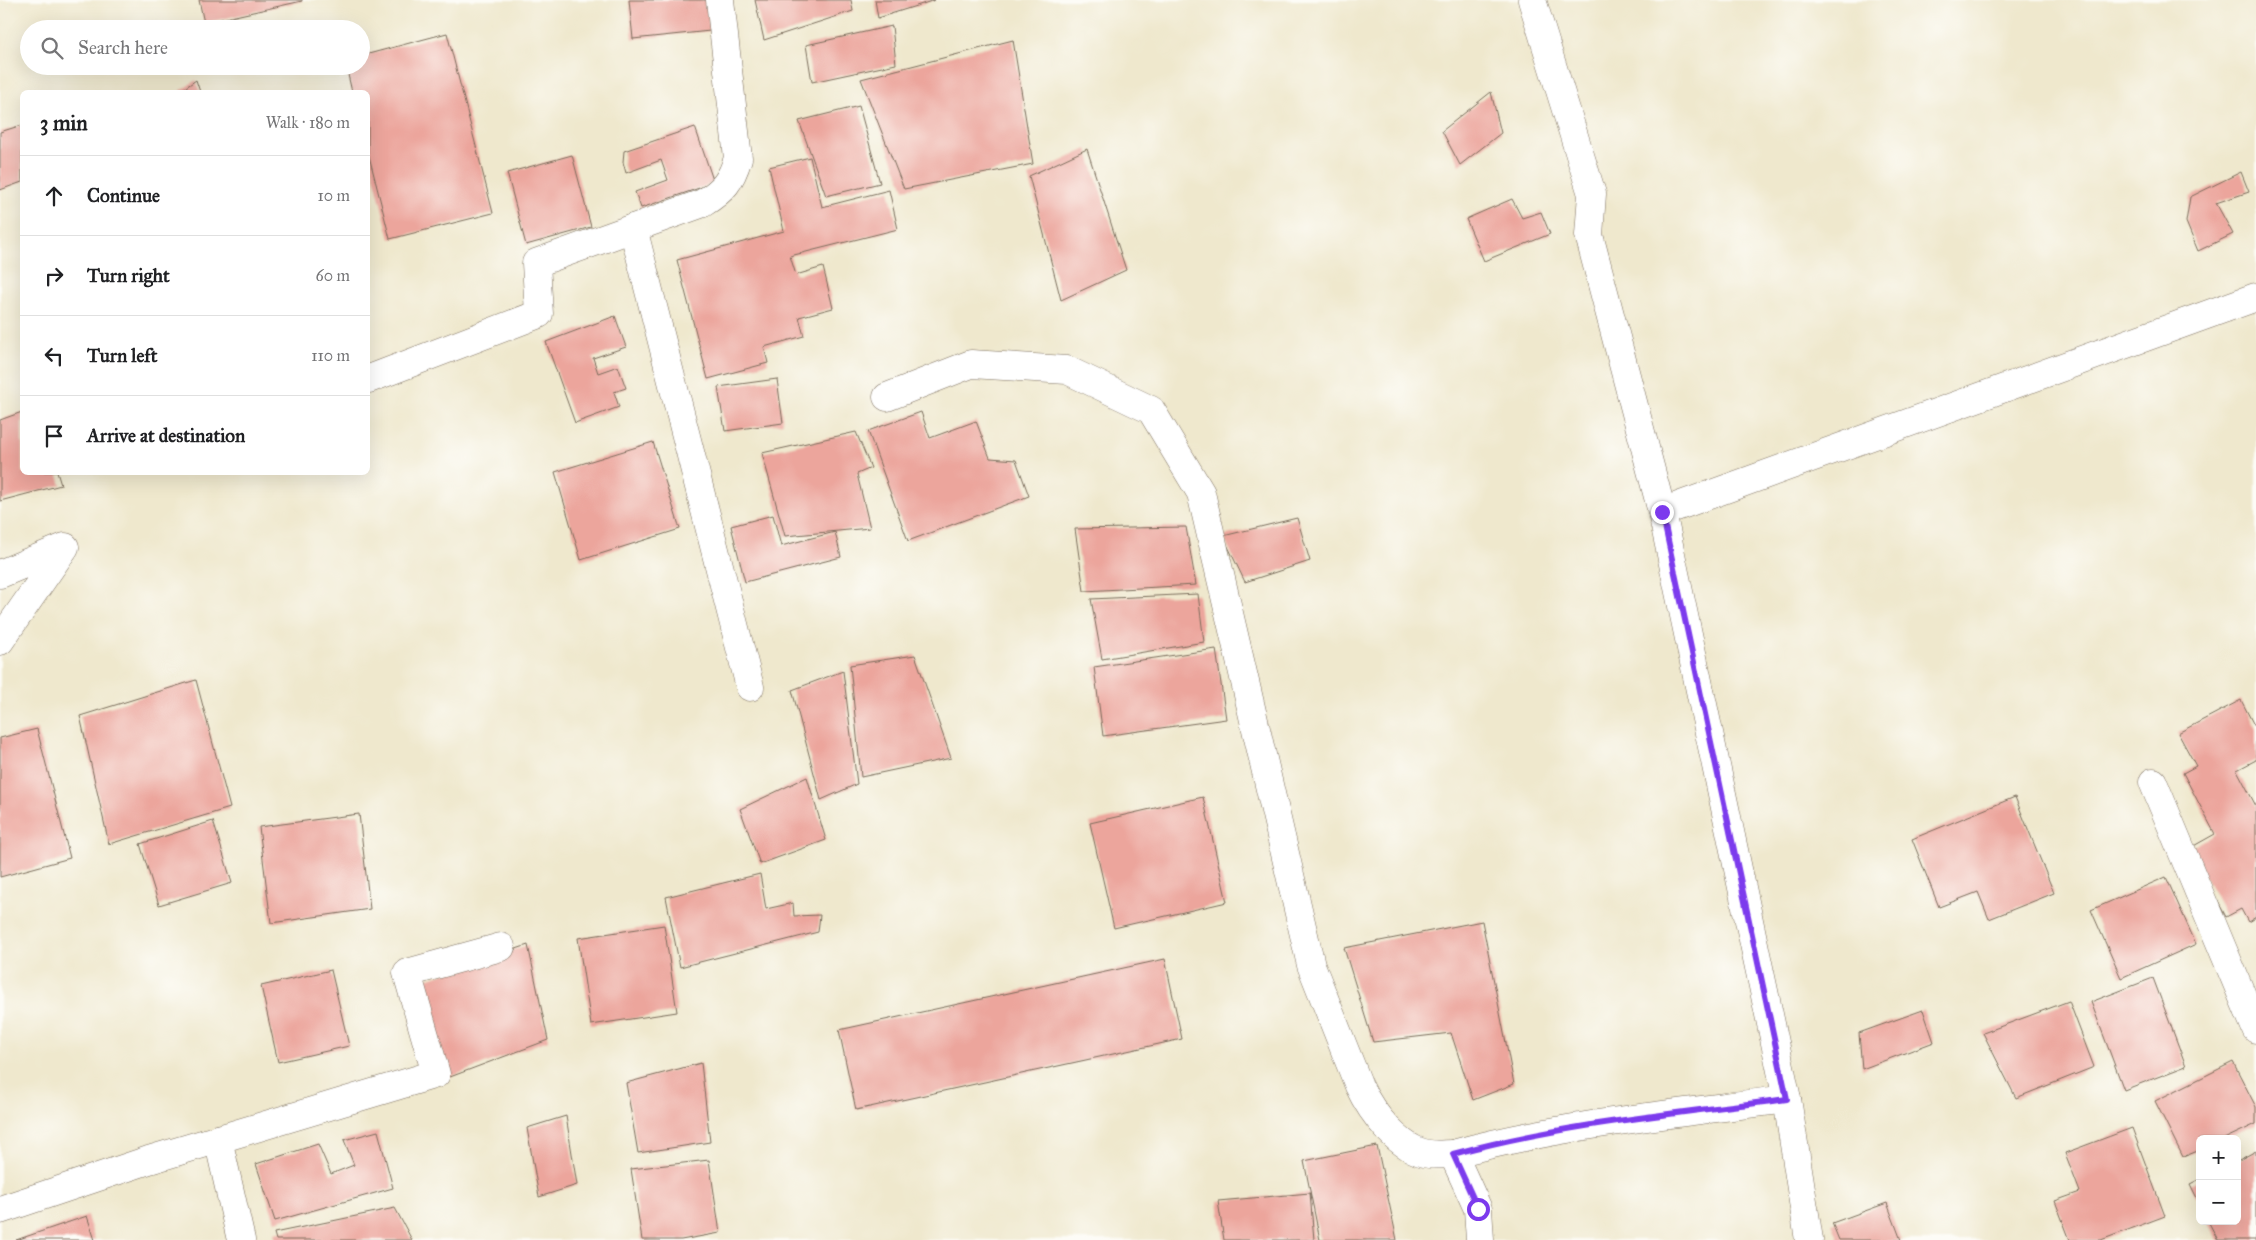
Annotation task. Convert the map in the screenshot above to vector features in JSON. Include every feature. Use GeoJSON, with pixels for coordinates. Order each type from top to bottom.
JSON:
{"type":"FeatureCollection","features":[{"type":"Feature","properties":{"kind":"street"},"geometry":{"type":"LineString","coordinates":[[370,380],[539,314],[536,263],[703,203],[719,194],[732,176],[738,158],[720,0]]}},
{"type":"Feature","properties":{"kind":"street"},"geometry":{"type":"LineString","coordinates":[[1532,0],[1592,194],[1589,235],[1662,512],[1787,1099],[1809,1240]]}},
{"type":"Feature","properties":{"kind":"street"},"geometry":{"type":"LineString","coordinates":[[633,228],[750,687]]}},
{"type":"Feature","properties":{"kind":"street"},"geometry":{"type":"LineString","coordinates":[[1662,512],[2256,297]]}},
{"type":"Feature","properties":{"kind":"street"},"geometry":{"type":"LineString","coordinates":[[887,397],[971,364],[1067,370],[1151,410],[1201,493],[1311,965],[1368,1104],[1383,1124],[1404,1143],[1428,1154],[1453,1154],[1503,1140],[1592,1124],[1787,1099]]}},
{"type":"Feature","properties":{"kind":"street"},"geometry":{"type":"LineString","coordinates":[[0,574],[65,547],[0,642]]}},
{"type":"Feature","properties":{"kind":"street"},"geometry":{"type":"LineString","coordinates":[[2153,782],[2256,1029]]}},
{"type":"Feature","properties":{"kind":"street"},"geometry":{"type":"LineString","coordinates":[[0,1210],[149,1160],[436,1074],[407,973],[501,947]]}},
{"type":"Feature","properties":{"kind":"street"},"geometry":{"type":"LineString","coordinates":[[218,1139],[241,1240]]}},
{"type":"Feature","properties":{"kind":"street"},"geometry":{"type":"LineString","coordinates":[[1453,1154],[1478,1209],[1480,1240]]}},
{"type":"Feature","properties":{"kind":"building"},"geometry":{"type":"Polygon","coordinates":[[[199,0],[302,0],[217,20],[203,20],[199,0]]]}},
{"type":"Feature","properties":{"kind":"building"},"geometry":{"type":"Polygon","coordinates":[[[629,0],[707,0],[710,31],[633,39],[629,0]]]}},
{"type":"Feature","properties":{"kind":"building"},"geometry":{"type":"Polygon","coordinates":[[[755,0],[851,0],[853,11],[764,40],[755,0]]]}},
{"type":"Feature","properties":{"kind":"building"},"geometry":{"type":"Polygon","coordinates":[[[875,0],[935,0],[878,18],[875,0]]]}},
{"type":"Feature","properties":{"kind":"building"},"geometry":{"type":"Polygon","coordinates":[[[892,26],[896,64],[812,82],[806,45],[892,26]]]}},
{"type":"Feature","properties":{"kind":"building"},"geometry":{"type":"Polygon","coordinates":[[[447,33],[493,213],[390,239],[370,160],[370,90],[352,90],[348,75],[370,75],[370,54],[447,33]]]}},
{"type":"Feature","properties":{"kind":"building"},"geometry":{"type":"Polygon","coordinates":[[[1013,40],[1033,164],[904,189],[861,79],[1013,40]]]}},
{"type":"Feature","properties":{"kind":"building"},"geometry":{"type":"Polygon","coordinates":[[[196,80],[199,90],[182,90],[196,80]]]}},
{"type":"Feature","properties":{"kind":"building"},"geometry":{"type":"Polygon","coordinates":[[[1491,92],[1501,133],[1460,165],[1442,131],[1491,92]]]}},
{"type":"Feature","properties":{"kind":"building"},"geometry":{"type":"Polygon","coordinates":[[[859,106],[880,183],[826,196],[799,121],[859,106]]]}},
{"type":"Feature","properties":{"kind":"building"},"geometry":{"type":"Polygon","coordinates":[[[20,126],[20,183],[0,190],[0,132],[20,126]]]}},
{"type":"Feature","properties":{"kind":"building"},"geometry":{"type":"Polygon","coordinates":[[[695,127],[714,183],[641,208],[635,192],[668,180],[661,160],[626,173],[623,162],[624,151],[695,127]]]}},
{"type":"Feature","properties":{"kind":"building"},"geometry":{"type":"Polygon","coordinates":[[[1087,149],[1126,270],[1061,300],[1029,176],[1087,149]]]}},
{"type":"Feature","properties":{"kind":"building"},"geometry":{"type":"Polygon","coordinates":[[[572,155],[591,227],[526,245],[507,173],[572,155]]]}},
{"type":"Feature","properties":{"kind":"building"},"geometry":{"type":"Polygon","coordinates":[[[810,157],[822,207],[889,190],[898,229],[790,256],[796,275],[823,267],[833,308],[799,317],[804,336],[764,347],[768,363],[708,379],[677,260],[784,231],[769,167],[810,157]]]}},
{"type":"Feature","properties":{"kind":"building"},"geometry":{"type":"Polygon","coordinates":[[[2241,172],[2249,192],[2216,203],[2233,234],[2198,251],[2186,222],[2190,197],[2241,172]]]}},
{"type":"Feature","properties":{"kind":"building"},"geometry":{"type":"Polygon","coordinates":[[[1512,199],[1522,218],[1541,212],[1550,234],[1484,261],[1466,219],[1512,199]]]}},
{"type":"Feature","properties":{"kind":"building"},"geometry":{"type":"Polygon","coordinates":[[[615,316],[626,347],[593,358],[598,373],[618,366],[626,388],[614,392],[619,407],[575,423],[546,342],[615,316]]]}},
{"type":"Feature","properties":{"kind":"building"},"geometry":{"type":"Polygon","coordinates":[[[777,379],[783,423],[725,431],[718,387],[777,379]]]}},
{"type":"Feature","properties":{"kind":"building"},"geometry":{"type":"Polygon","coordinates":[[[921,412],[930,438],[976,421],[990,458],[1016,460],[1029,496],[908,541],[868,431],[921,412]]]}},
{"type":"Feature","properties":{"kind":"building"},"geometry":{"type":"Polygon","coordinates":[[[20,413],[20,475],[58,475],[61,485],[0,501],[0,420],[20,413]]]}},
{"type":"Feature","properties":{"kind":"building"},"geometry":{"type":"Polygon","coordinates":[[[856,432],[871,468],[857,474],[870,528],[785,536],[762,453],[856,432]]]}},
{"type":"Feature","properties":{"kind":"building"},"geometry":{"type":"Polygon","coordinates":[[[653,442],[680,529],[581,560],[555,472],[653,442]]]}},
{"type":"Feature","properties":{"kind":"building"},"geometry":{"type":"Polygon","coordinates":[[[773,515],[781,546],[835,532],[841,557],[745,582],[731,526],[773,515]]]}},
{"type":"Feature","properties":{"kind":"building"},"geometry":{"type":"Polygon","coordinates":[[[1297,518],[1310,561],[1245,582],[1223,536],[1297,518]]]}},
{"type":"Feature","properties":{"kind":"building"},"geometry":{"type":"Polygon","coordinates":[[[1186,527],[1196,585],[1084,591],[1075,529],[1186,527]]]}},
{"type":"Feature","properties":{"kind":"building"},"geometry":{"type":"Polygon","coordinates":[[[1198,594],[1204,642],[1102,659],[1091,599],[1198,594]]]}},
{"type":"Feature","properties":{"kind":"building"},"geometry":{"type":"Polygon","coordinates":[[[1216,649],[1226,719],[1103,736],[1094,667],[1216,649]]]}},
{"type":"Feature","properties":{"kind":"building"},"geometry":{"type":"Polygon","coordinates":[[[915,655],[951,758],[861,777],[850,665],[915,655]]]}},
{"type":"Feature","properties":{"kind":"building"},"geometry":{"type":"Polygon","coordinates":[[[843,671],[857,784],[821,800],[792,690],[843,671]]]}},
{"type":"Feature","properties":{"kind":"building"},"geometry":{"type":"Polygon","coordinates":[[[196,680],[230,808],[109,844],[80,716],[196,680]]]}},
{"type":"Feature","properties":{"kind":"building"},"geometry":{"type":"Polygon","coordinates":[[[2241,700],[2256,729],[2256,760],[2237,770],[2256,806],[2256,917],[2248,922],[2241,909],[2226,917],[2190,848],[2215,834],[2183,773],[2196,766],[2178,733],[2241,700]]]}},
{"type":"Feature","properties":{"kind":"building"},"geometry":{"type":"Polygon","coordinates":[[[37,729],[70,858],[0,877],[0,738],[37,729]]]}},
{"type":"Feature","properties":{"kind":"building"},"geometry":{"type":"Polygon","coordinates":[[[807,777],[826,840],[760,864],[740,809],[807,777]]]}},
{"type":"Feature","properties":{"kind":"building"},"geometry":{"type":"Polygon","coordinates":[[[1203,797],[1227,902],[1114,928],[1090,823],[1203,797]]]}},
{"type":"Feature","properties":{"kind":"building"},"geometry":{"type":"Polygon","coordinates":[[[2015,797],[2054,893],[1989,919],[1978,892],[1939,907],[1912,839],[2015,797]]]}},
{"type":"Feature","properties":{"kind":"building"},"geometry":{"type":"Polygon","coordinates":[[[359,814],[370,909],[271,923],[259,827],[359,814]]]}},
{"type":"Feature","properties":{"kind":"building"},"geometry":{"type":"Polygon","coordinates":[[[213,821],[232,883],[159,905],[140,844],[213,821]]]}},
{"type":"Feature","properties":{"kind":"building"},"geometry":{"type":"Polygon","coordinates":[[[760,874],[766,909],[793,903],[794,916],[820,915],[818,932],[680,967],[666,897],[760,874]]]}},
{"type":"Feature","properties":{"kind":"building"},"geometry":{"type":"Polygon","coordinates":[[[2166,877],[2196,944],[2121,978],[2091,910],[2166,877]]]}},
{"type":"Feature","properties":{"kind":"building"},"geometry":{"type":"Polygon","coordinates":[[[1482,921],[1514,1084],[1473,1100],[1451,1033],[1373,1042],[1344,948],[1482,921]]]}},
{"type":"Feature","properties":{"kind":"building"},"geometry":{"type":"Polygon","coordinates":[[[664,925],[677,1012],[591,1025],[578,938],[664,925]]]}},
{"type":"Feature","properties":{"kind":"building"},"geometry":{"type":"Polygon","coordinates":[[[528,945],[548,1040],[450,1077],[417,982],[528,945]]]}},
{"type":"Feature","properties":{"kind":"building"},"geometry":{"type":"Polygon","coordinates":[[[1165,959],[1182,1039],[856,1110],[839,1030],[1165,959]]]}},
{"type":"Feature","properties":{"kind":"building"},"geometry":{"type":"Polygon","coordinates":[[[331,970],[349,1046],[278,1062],[261,986],[331,970]]]}},
{"type":"Feature","properties":{"kind":"building"},"geometry":{"type":"Polygon","coordinates":[[[2153,978],[2186,1066],[2124,1090],[2091,1002],[2153,978]]]}},
{"type":"Feature","properties":{"kind":"building"},"geometry":{"type":"Polygon","coordinates":[[[2069,1001],[2094,1067],[2016,1098],[1983,1033],[2069,1001]]]}},
{"type":"Feature","properties":{"kind":"building"},"geometry":{"type":"Polygon","coordinates":[[[1923,1010],[1934,1042],[1862,1069],[1859,1033],[1923,1010]]]}},
{"type":"Feature","properties":{"kind":"building"},"geometry":{"type":"Polygon","coordinates":[[[2233,1062],[2256,1107],[2256,1124],[2233,1135],[2196,1135],[2196,1152],[2183,1157],[2155,1101],[2233,1062]]]}},
{"type":"Feature","properties":{"kind":"building"},"geometry":{"type":"Polygon","coordinates":[[[701,1063],[710,1142],[638,1153],[626,1083],[701,1063]]]}},
{"type":"Feature","properties":{"kind":"building"},"geometry":{"type":"Polygon","coordinates":[[[566,1116],[577,1185],[539,1197],[527,1128],[566,1116]]]}},
{"type":"Feature","properties":{"kind":"building"},"geometry":{"type":"Polygon","coordinates":[[[2132,1128],[2165,1216],[2101,1240],[2070,1240],[2055,1201],[2080,1192],[2065,1153],[2132,1128]]]}},
{"type":"Feature","properties":{"kind":"building"},"geometry":{"type":"Polygon","coordinates":[[[378,1131],[393,1188],[275,1221],[256,1164],[318,1144],[331,1174],[354,1165],[344,1140],[378,1131]]]}},
{"type":"Feature","properties":{"kind":"building"},"geometry":{"type":"Polygon","coordinates":[[[1377,1146],[1397,1240],[1320,1240],[1304,1161],[1377,1146]]]}},
{"type":"Feature","properties":{"kind":"building"},"geometry":{"type":"Polygon","coordinates":[[[2256,1151],[2256,1240],[2218,1240],[2210,1225],[2241,1225],[2241,1159],[2256,1151]]]}},
{"type":"Feature","properties":{"kind":"building"},"geometry":{"type":"Polygon","coordinates":[[[709,1160],[720,1233],[681,1240],[642,1240],[631,1169],[709,1160]]]}},
{"type":"Feature","properties":{"kind":"building"},"geometry":{"type":"Polygon","coordinates":[[[2196,1181],[2196,1196],[2190,1184],[2196,1181]]]}},
{"type":"Feature","properties":{"kind":"building"},"geometry":{"type":"Polygon","coordinates":[[[1310,1193],[1314,1240],[1224,1240],[1218,1201],[1310,1193]]]}},
{"type":"Feature","properties":{"kind":"building"},"geometry":{"type":"Polygon","coordinates":[[[1887,1203],[1901,1240],[1839,1240],[1832,1223],[1887,1203]]]}},
{"type":"Feature","properties":{"kind":"building"},"geometry":{"type":"Polygon","coordinates":[[[395,1208],[412,1240],[276,1240],[274,1233],[395,1208]]]}},
{"type":"Feature","properties":{"kind":"building"},"geometry":{"type":"Polygon","coordinates":[[[87,1216],[95,1240],[16,1240],[87,1216]]]}},
{"type":"Feature","properties":{"kind":"route"},"geometry":{"type":"LineString","coordinates":[[1478,1209],[1473,1194],[1453,1154],[1503,1140],[1592,1124],[1787,1099],[1662,512]]}}]}
